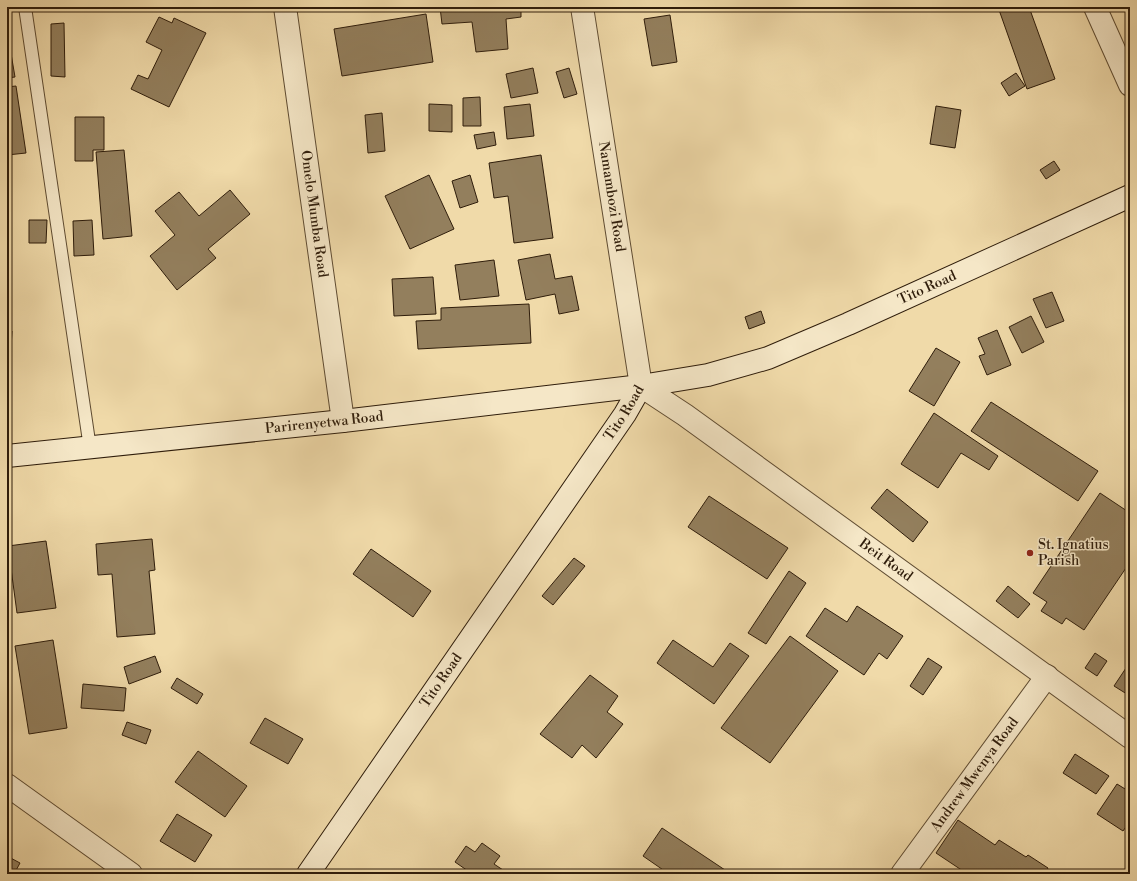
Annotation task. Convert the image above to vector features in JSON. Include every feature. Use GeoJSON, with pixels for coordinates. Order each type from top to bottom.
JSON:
{"type":"FeatureCollection","features":[{"type":"Feature","properties":{"kind":"street","name":"Omelo Mumba Road"},"geometry":{"type":"LineString","coordinates":[[285,7],[343,421]]}},
{"type":"Feature","properties":{"kind":"street","name":"Namambozi Road"},"geometry":{"type":"LineString","coordinates":[[582,7],[641,386]]}},
{"type":"Feature","properties":{"kind":"street"},"geometry":{"type":"LineString","coordinates":[[1095,7],[1130,85]]}},
{"type":"Feature","properties":{"kind":"street","name":"Tito Road"},"geometry":{"type":"LineString","coordinates":[[308,874],[625,414],[641,386],[708,375],[768,358],[1130,196]]}},
{"type":"Feature","properties":{"kind":"street","name":"Parirenyetwa Road"},"geometry":{"type":"LineString","coordinates":[[7,456],[343,421],[641,386]]}},
{"type":"Feature","properties":{"kind":"street","name":"Beit Road"},"geometry":{"type":"LineString","coordinates":[[641,386],[685,415],[1130,737]]}},
{"type":"Feature","properties":{"kind":"street","name":"Andrew Mwenya Road"},"geometry":{"type":"LineString","coordinates":[[902,874],[1047,676]]}},
{"type":"Feature","properties":{"kind":"street"},"geometry":{"type":"LineString","coordinates":[[7,786],[131,874]]}},
{"type":"Feature","properties":{"kind":"lane"},"geometry":{"type":"LineString","coordinates":[[26,7],[90,448]]}},
{"type":"Feature","properties":{"kind":"building"},"geometry":{"type":"Polygon","coordinates":[[[440,7],[521,7],[521,17],[506,19],[508,49],[476,52],[472,22],[442,24],[440,7]]]}},
{"type":"Feature","properties":{"kind":"building"},"geometry":{"type":"Polygon","coordinates":[[[998,7],[1029,7],[1055,79],[1027,89],[998,7]]]}},
{"type":"Feature","properties":{"kind":"building"},"geometry":{"type":"Polygon","coordinates":[[[426,14],[433,62],[342,76],[334,29],[426,14]]]}},
{"type":"Feature","properties":{"kind":"building"},"geometry":{"type":"Polygon","coordinates":[[[670,15],[677,62],[652,66],[644,19],[670,15]]]}},
{"type":"Feature","properties":{"kind":"building"},"geometry":{"type":"Polygon","coordinates":[[[159,17],[172,23],[174,18],[206,33],[169,107],[131,89],[138,75],[148,79],[162,50],[146,42],[159,17]]]}},
{"type":"Feature","properties":{"kind":"building"},"geometry":{"type":"Polygon","coordinates":[[[64,23],[65,77],[51,76],[51,24],[64,23]]]}},
{"type":"Feature","properties":{"kind":"building"},"geometry":{"type":"Polygon","coordinates":[[[7,36],[15,77],[7,78],[7,36]]]}},
{"type":"Feature","properties":{"kind":"building"},"geometry":{"type":"Polygon","coordinates":[[[533,68],[538,93],[511,98],[506,74],[533,68]]]}},
{"type":"Feature","properties":{"kind":"building"},"geometry":{"type":"Polygon","coordinates":[[[569,68],[577,94],[564,98],[556,72],[569,68]]]}},
{"type":"Feature","properties":{"kind":"building"},"geometry":{"type":"Polygon","coordinates":[[[1016,73],[1025,86],[1009,96],[1001,83],[1016,73]]]}},
{"type":"Feature","properties":{"kind":"building"},"geometry":{"type":"Polygon","coordinates":[[[16,86],[26,153],[7,155],[7,87],[16,86]]]}},
{"type":"Feature","properties":{"kind":"building"},"geometry":{"type":"Polygon","coordinates":[[[480,97],[481,126],[463,126],[463,98],[480,97]]]}},
{"type":"Feature","properties":{"kind":"building"},"geometry":{"type":"Polygon","coordinates":[[[429,104],[452,105],[452,132],[429,131],[429,104]]]}},
{"type":"Feature","properties":{"kind":"building"},"geometry":{"type":"Polygon","coordinates":[[[530,104],[534,136],[507,139],[504,107],[530,104]]]}},
{"type":"Feature","properties":{"kind":"building"},"geometry":{"type":"Polygon","coordinates":[[[936,106],[961,110],[955,148],[930,144],[936,106]]]}},
{"type":"Feature","properties":{"kind":"building"},"geometry":{"type":"Polygon","coordinates":[[[382,113],[385,151],[368,153],[365,115],[382,113]]]}},
{"type":"Feature","properties":{"kind":"building"},"geometry":{"type":"Polygon","coordinates":[[[75,117],[104,117],[104,150],[93,150],[93,161],[75,161],[75,117]]]}},
{"type":"Feature","properties":{"kind":"building"},"geometry":{"type":"Polygon","coordinates":[[[494,132],[496,145],[477,149],[474,135],[494,132]]]}},
{"type":"Feature","properties":{"kind":"building"},"geometry":{"type":"Polygon","coordinates":[[[124,150],[132,236],[103,239],[96,152],[124,150]]]}},
{"type":"Feature","properties":{"kind":"building"},"geometry":{"type":"Polygon","coordinates":[[[541,155],[553,238],[514,243],[508,196],[494,198],[489,163],[541,155]]]}},
{"type":"Feature","properties":{"kind":"building"},"geometry":{"type":"Polygon","coordinates":[[[1054,161],[1060,170],[1046,179],[1040,170],[1054,161]]]}},
{"type":"Feature","properties":{"kind":"building"},"geometry":{"type":"Polygon","coordinates":[[[429,175],[454,229],[410,249],[385,196],[429,175]]]}},
{"type":"Feature","properties":{"kind":"building"},"geometry":{"type":"Polygon","coordinates":[[[470,175],[478,202],[460,208],[452,181],[470,175]]]}},
{"type":"Feature","properties":{"kind":"building"},"geometry":{"type":"Polygon","coordinates":[[[230,190],[250,214],[208,249],[216,258],[177,290],[150,256],[175,235],[155,211],[179,192],[199,216],[230,190]]]}},
{"type":"Feature","properties":{"kind":"building"},"geometry":{"type":"Polygon","coordinates":[[[29,220],[47,220],[46,243],[29,243],[29,220]]]}},
{"type":"Feature","properties":{"kind":"building"},"geometry":{"type":"Polygon","coordinates":[[[92,220],[94,255],[74,256],[73,221],[92,220]]]}},
{"type":"Feature","properties":{"kind":"building"},"geometry":{"type":"Polygon","coordinates":[[[550,254],[555,279],[572,276],[579,310],[559,314],[555,294],[526,300],[518,260],[550,254]]]}},
{"type":"Feature","properties":{"kind":"building"},"geometry":{"type":"Polygon","coordinates":[[[494,260],[499,296],[460,300],[455,265],[494,260]]]}},
{"type":"Feature","properties":{"kind":"building"},"geometry":{"type":"Polygon","coordinates":[[[433,277],[436,314],[394,316],[392,279],[433,277]]]}},
{"type":"Feature","properties":{"kind":"building"},"geometry":{"type":"Polygon","coordinates":[[[1052,292],[1064,321],[1046,328],[1033,299],[1052,292]]]}},
{"type":"Feature","properties":{"kind":"building"},"geometry":{"type":"Polygon","coordinates":[[[529,304],[531,343],[418,349],[416,321],[441,320],[441,308],[529,304]]]}},
{"type":"Feature","properties":{"kind":"building"},"geometry":{"type":"Polygon","coordinates":[[[761,311],[765,323],[749,329],[745,317],[761,311]]]}},
{"type":"Feature","properties":{"kind":"building"},"geometry":{"type":"Polygon","coordinates":[[[1031,316],[1044,342],[1022,353],[1009,327],[1031,316]]]}},
{"type":"Feature","properties":{"kind":"building"},"geometry":{"type":"Polygon","coordinates":[[[997,330],[1011,365],[987,375],[979,356],[985,354],[978,338],[997,330]]]}},
{"type":"Feature","properties":{"kind":"building"},"geometry":{"type":"Polygon","coordinates":[[[7,331],[12,331],[8,401],[7,401],[7,331]]]}},
{"type":"Feature","properties":{"kind":"building"},"geometry":{"type":"Polygon","coordinates":[[[936,348],[960,362],[934,406],[909,391],[936,348]]]}},
{"type":"Feature","properties":{"kind":"building"},"geometry":{"type":"Polygon","coordinates":[[[991,402],[1098,471],[1078,501],[971,431],[991,402]]]}},
{"type":"Feature","properties":{"kind":"building"},"geometry":{"type":"Polygon","coordinates":[[[934,413],[998,456],[989,470],[961,453],[938,488],[901,464],[934,413]]]}},
{"type":"Feature","properties":{"kind":"building"},"geometry":{"type":"Polygon","coordinates":[[[887,489],[928,522],[913,542],[871,508],[887,489]]]}},
{"type":"Feature","properties":{"kind":"building"},"geometry":{"type":"Polygon","coordinates":[[[1100,493],[1130,513],[1130,562],[1084,630],[1066,618],[1062,624],[1041,611],[1047,602],[1033,593],[1100,493]]]}},
{"type":"Feature","properties":{"kind":"building"},"geometry":{"type":"Polygon","coordinates":[[[709,496],[788,548],[767,579],[688,527],[709,496]]]}},
{"type":"Feature","properties":{"kind":"building"},"geometry":{"type":"Polygon","coordinates":[[[152,539],[155,570],[149,571],[155,634],[117,637],[112,574],[98,575],[96,544],[152,539]]]}},
{"type":"Feature","properties":{"kind":"building"},"geometry":{"type":"Polygon","coordinates":[[[46,541],[56,608],[17,613],[8,546],[46,541]]]}},
{"type":"Feature","properties":{"kind":"building"},"geometry":{"type":"Polygon","coordinates":[[[371,549],[431,591],[413,617],[353,574],[371,549]]]}},
{"type":"Feature","properties":{"kind":"building"},"geometry":{"type":"Polygon","coordinates":[[[574,558],[585,566],[553,605],[542,596],[574,558]]]}},
{"type":"Feature","properties":{"kind":"building"},"geometry":{"type":"Polygon","coordinates":[[[789,571],[806,583],[766,644],[748,633],[789,571]]]}},
{"type":"Feature","properties":{"kind":"building"},"geometry":{"type":"Polygon","coordinates":[[[1008,586],[1030,604],[1018,618],[996,601],[1008,586]]]}},
{"type":"Feature","properties":{"kind":"building"},"geometry":{"type":"Polygon","coordinates":[[[857,606],[903,636],[887,659],[879,653],[864,675],[806,636],[825,608],[847,622],[857,606]]]}},
{"type":"Feature","properties":{"kind":"building"},"geometry":{"type":"Polygon","coordinates":[[[790,636],[838,671],[770,763],[721,728],[790,636]]]}},
{"type":"Feature","properties":{"kind":"building"},"geometry":{"type":"Polygon","coordinates":[[[53,640],[67,728],[29,734],[15,646],[53,640]]]}},
{"type":"Feature","properties":{"kind":"building"},"geometry":{"type":"Polygon","coordinates":[[[673,640],[713,667],[730,643],[749,656],[714,704],[657,663],[673,640]]]}},
{"type":"Feature","properties":{"kind":"building"},"geometry":{"type":"Polygon","coordinates":[[[1095,653],[1107,661],[1097,676],[1085,668],[1095,653]]]}},
{"type":"Feature","properties":{"kind":"building"},"geometry":{"type":"Polygon","coordinates":[[[155,656],[161,672],[129,684],[124,667],[155,656]]]}},
{"type":"Feature","properties":{"kind":"building"},"geometry":{"type":"Polygon","coordinates":[[[928,658],[942,667],[923,695],[910,686],[928,658]]]}},
{"type":"Feature","properties":{"kind":"building"},"geometry":{"type":"Polygon","coordinates":[[[1130,662],[1130,696],[1114,686],[1130,662]]]}},
{"type":"Feature","properties":{"kind":"building"},"geometry":{"type":"Polygon","coordinates":[[[590,675],[618,696],[607,712],[623,724],[596,758],[582,745],[572,758],[540,734],[590,675]]]}},
{"type":"Feature","properties":{"kind":"building"},"geometry":{"type":"Polygon","coordinates":[[[177,678],[203,694],[197,704],[171,688],[177,678]]]}},
{"type":"Feature","properties":{"kind":"building"},"geometry":{"type":"Polygon","coordinates":[[[83,684],[126,688],[124,711],[81,708],[83,684]]]}},
{"type":"Feature","properties":{"kind":"building"},"geometry":{"type":"Polygon","coordinates":[[[265,718],[303,739],[288,764],[250,743],[265,718]]]}},
{"type":"Feature","properties":{"kind":"building"},"geometry":{"type":"Polygon","coordinates":[[[127,722],[151,730],[146,744],[122,735],[127,722]]]}},
{"type":"Feature","properties":{"kind":"building"},"geometry":{"type":"Polygon","coordinates":[[[198,751],[247,786],[225,817],[175,782],[198,751]]]}},
{"type":"Feature","properties":{"kind":"building"},"geometry":{"type":"Polygon","coordinates":[[[1075,754],[1109,776],[1096,794],[1063,773],[1075,754]]]}},
{"type":"Feature","properties":{"kind":"building"},"geometry":{"type":"Polygon","coordinates":[[[1117,784],[1130,792],[1130,821],[1123,831],[1097,814],[1117,784]]]}},
{"type":"Feature","properties":{"kind":"building"},"geometry":{"type":"Polygon","coordinates":[[[177,814],[212,835],[195,862],[160,841],[177,814]]]}},
{"type":"Feature","properties":{"kind":"building"},"geometry":{"type":"Polygon","coordinates":[[[958,820],[995,845],[999,840],[1026,857],[1028,855],[1048,868],[1045,874],[961,874],[963,871],[936,853],[958,820]]]}},
{"type":"Feature","properties":{"kind":"building"},"geometry":{"type":"Polygon","coordinates":[[[662,828],[731,874],[669,874],[643,856],[662,828]]]}},
{"type":"Feature","properties":{"kind":"building"},"geometry":{"type":"Polygon","coordinates":[[[482,843],[500,856],[494,864],[509,874],[466,874],[468,871],[455,862],[466,846],[475,852],[482,843]]]}},
{"type":"Feature","properties":{"kind":"building"},"geometry":{"type":"Polygon","coordinates":[[[7,856],[20,863],[14,874],[7,874],[7,856]]]}},
{"type":"Feature","properties":{"kind":"place","name":"St. Ignatius Parish"},"geometry":{"type":"Point","coordinates":[1030,553]}}]}
